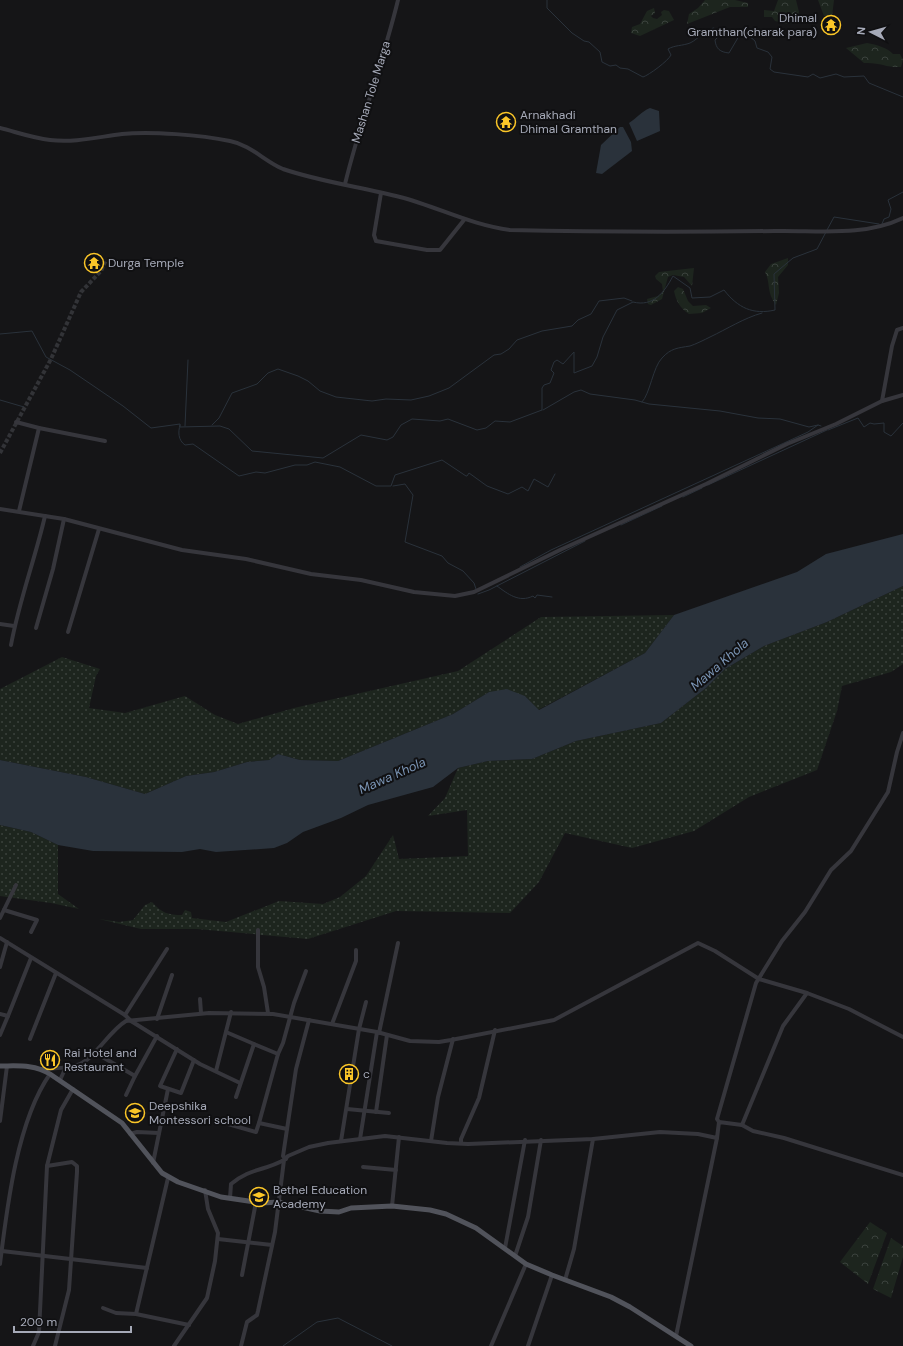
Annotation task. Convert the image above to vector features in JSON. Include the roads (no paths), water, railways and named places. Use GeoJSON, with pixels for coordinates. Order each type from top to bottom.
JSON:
{"type":"FeatureCollection","features":[{"type":"Feature","properties":{"kind":"main road"},"geometry":{"type":"LineString","coordinates":[[0,1066],[25,1066],[42,1069],[60,1080],[122,1123],[153,1163],[168,1178],[205,1190],[220,1197],[256,1202],[279,1202],[329,1212],[339,1212],[351,1208],[392,1206],[424,1209],[446,1214],[476,1228],[526,1264],[611,1297],[691,1346]]}},
{"type":"Feature","properties":{"kind":"street","name":"Mashan Tole Marga"},"geometry":{"type":"LineString","coordinates":[[345,184],[369,97],[391,29],[398,0]]}},
{"type":"Feature","properties":{"kind":"street"},"geometry":{"type":"LineString","coordinates":[[0,128],[49,140],[92,138],[123,134],[210,137],[235,142],[256,152],[266,160],[282,168],[302,175],[401,197],[464,220],[493,228],[510,230],[829,233],[886,226],[903,218]]}},
{"type":"Feature","properties":{"kind":"street"},"geometry":{"type":"LineString","coordinates":[[381,193],[374,235],[376,241],[427,250],[440,250],[464,220]]}},
{"type":"Feature","properties":{"kind":"street"},"geometry":{"type":"LineString","coordinates":[[882,401],[892,346],[897,330],[903,328]]}},
{"type":"Feature","properties":{"kind":"street"},"geometry":{"type":"LineString","coordinates":[[0,509],[64,519],[182,550],[246,558],[311,574],[361,580],[414,592],[446,597],[455,596],[474,592],[562,549],[706,484],[786,444],[836,424],[882,401],[903,395]]}},
{"type":"Feature","properties":{"kind":"street"},"geometry":{"type":"LineString","coordinates":[[16,422],[105,441]]}},
{"type":"Feature","properties":{"kind":"street"},"geometry":{"type":"LineString","coordinates":[[19,511],[39,428]]}},
{"type":"Feature","properties":{"kind":"street"},"geometry":{"type":"LineString","coordinates":[[11,645],[14,626],[31,571],[45,516]]}},
{"type":"Feature","properties":{"kind":"street"},"geometry":{"type":"LineString","coordinates":[[36,628],[53,569],[64,519]]}},
{"type":"Feature","properties":{"kind":"street"},"geometry":{"type":"LineString","coordinates":[[68,632],[99,529]]}},
{"type":"Feature","properties":{"kind":"street"},"geometry":{"type":"LineString","coordinates":[[0,624],[14,626]]}},
{"type":"Feature","properties":{"kind":"street"},"geometry":{"type":"LineString","coordinates":[[676,1336],[717,1138],[719,1122],[717,1119],[751,998],[759,979],[782,941],[805,912],[831,870],[851,851],[888,792],[903,733]]}},
{"type":"Feature","properties":{"kind":"street"},"geometry":{"type":"LineString","coordinates":[[0,918],[16,885]]}},
{"type":"Feature","properties":{"kind":"street"},"geometry":{"type":"LineString","coordinates":[[4,910],[37,920],[31,932]]}},
{"type":"Feature","properties":{"kind":"street"},"geometry":{"type":"LineString","coordinates":[[258,930],[258,967],[264,987],[268,1013]]}},
{"type":"Feature","properties":{"kind":"street"},"geometry":{"type":"LineString","coordinates":[[0,938],[30,958],[125,1015],[131,1021],[194,1060],[240,1083]]}},
{"type":"Feature","properties":{"kind":"street"},"geometry":{"type":"LineString","coordinates":[[0,967],[7,942]]}},
{"type":"Feature","properties":{"kind":"street"},"geometry":{"type":"LineString","coordinates":[[360,1139],[378,1032],[398,943]]}},
{"type":"Feature","properties":{"kind":"street"},"geometry":{"type":"LineString","coordinates":[[42,1069],[66,1067],[82,1063],[126,1021],[231,1012],[268,1013],[378,1032],[410,1041],[439,1042],[495,1030],[554,1020],[698,943],[714,951],[759,979],[807,993],[849,1009],[903,1037]]}},
{"type":"Feature","properties":{"kind":"street"},"geometry":{"type":"LineString","coordinates":[[125,1015],[167,948]]}},
{"type":"Feature","properties":{"kind":"street"},"geometry":{"type":"LineString","coordinates":[[332,1024],[356,961],[356,950]]}},
{"type":"Feature","properties":{"kind":"street"},"geometry":{"type":"LineString","coordinates":[[0,1035],[30,958]]}},
{"type":"Feature","properties":{"kind":"street"},"geometry":{"type":"LineString","coordinates":[[228,1124],[256,1132],[278,1054],[283,1043],[306,971]]}},
{"type":"Feature","properties":{"kind":"street"},"geometry":{"type":"LineString","coordinates":[[30,1039],[56,973]]}},
{"type":"Feature","properties":{"kind":"street"},"geometry":{"type":"LineString","coordinates":[[157,1019],[172,975]]}},
{"type":"Feature","properties":{"kind":"street"},"geometry":{"type":"LineString","coordinates":[[742,1125],[783,1026],[807,993]]}},
{"type":"Feature","properties":{"kind":"street"},"geometry":{"type":"LineString","coordinates":[[200,999],[201,1014]]}},
{"type":"Feature","properties":{"kind":"street"},"geometry":{"type":"LineString","coordinates":[[341,1142],[366,1002]]}},
{"type":"Feature","properties":{"kind":"street"},"geometry":{"type":"LineString","coordinates":[[216,1071],[231,1012]]}},
{"type":"Feature","properties":{"kind":"street"},"geometry":{"type":"LineString","coordinates":[[0,1014],[8,1016]]}},
{"type":"Feature","properties":{"kind":"street"},"geometry":{"type":"LineString","coordinates":[[240,1346],[248,1322],[257,1315],[272,1245],[285,1159],[283,1156],[296,1069],[309,1020]]}},
{"type":"Feature","properties":{"kind":"street"},"geometry":{"type":"LineString","coordinates":[[461,1144],[461,1139],[479,1098],[495,1030]]}},
{"type":"Feature","properties":{"kind":"street"},"geometry":{"type":"LineString","coordinates":[[226,1032],[278,1054]]}},
{"type":"Feature","properties":{"kind":"street"},"geometry":{"type":"LineString","coordinates":[[376,1112],[387,1035]]}},
{"type":"Feature","properties":{"kind":"street"},"geometry":{"type":"LineString","coordinates":[[126,1096],[157,1036]]}},
{"type":"Feature","properties":{"kind":"street"},"geometry":{"type":"LineString","coordinates":[[431,1141],[438,1097],[453,1039]]}},
{"type":"Feature","properties":{"kind":"street"},"geometry":{"type":"LineString","coordinates":[[236,1097],[254,1044]]}},
{"type":"Feature","properties":{"kind":"street"},"geometry":{"type":"LineString","coordinates":[[178,1049],[160,1086],[181,1092],[194,1060]]}},
{"type":"Feature","properties":{"kind":"street"},"geometry":{"type":"LineString","coordinates":[[99,1055],[135,1076]]}},
{"type":"Feature","properties":{"kind":"street"},"geometry":{"type":"LineString","coordinates":[[0,1121],[7,1066]]}},
{"type":"Feature","properties":{"kind":"street"},"geometry":{"type":"LineString","coordinates":[[60,1080],[66,1067]]}},
{"type":"Feature","properties":{"kind":"street"},"geometry":{"type":"LineString","coordinates":[[0,1264],[16,1162],[35,1100],[50,1074]]}},
{"type":"Feature","properties":{"kind":"street"},"geometry":{"type":"LineString","coordinates":[[32,1346],[39,1332],[47,1166],[61,1110],[73,1089]]}},
{"type":"Feature","properties":{"kind":"street"},"geometry":{"type":"LineString","coordinates":[[153,1163],[168,1089]]}},
{"type":"Feature","properties":{"kind":"street"},"geometry":{"type":"LineString","coordinates":[[347,1109],[389,1113]]}},
{"type":"Feature","properties":{"kind":"street"},"geometry":{"type":"LineString","coordinates":[[719,1122],[742,1125],[753,1131],[784,1138],[903,1175]]}},
{"type":"Feature","properties":{"kind":"street"},"geometry":{"type":"LineString","coordinates":[[259,1123],[287,1129]]}},
{"type":"Feature","properties":{"kind":"street"},"geometry":{"type":"LineString","coordinates":[[130,1134],[137,1132],[159,1133]]}},
{"type":"Feature","properties":{"kind":"street"},"geometry":{"type":"LineString","coordinates":[[230,1198],[231,1184],[237,1179],[256,1169],[274,1165],[316,1145],[360,1139],[385,1136],[461,1144],[525,1140],[593,1139],[660,1132],[698,1134],[717,1138]]}},
{"type":"Feature","properties":{"kind":"street"},"geometry":{"type":"LineString","coordinates":[[392,1206],[399,1137]]}},
{"type":"Feature","properties":{"kind":"street"},"geometry":{"type":"LineString","coordinates":[[565,1280],[574,1249],[593,1139]]}},
{"type":"Feature","properties":{"kind":"street"},"geometry":{"type":"LineString","coordinates":[[505,1248],[525,1140]]}},
{"type":"Feature","properties":{"kind":"street"},"geometry":{"type":"LineString","coordinates":[[515,1256],[528,1217],[541,1140]]}},
{"type":"Feature","properties":{"kind":"street"},"geometry":{"type":"LineString","coordinates":[[47,1166],[72,1162],[77,1166],[77,1186],[69,1290],[55,1346]]}},
{"type":"Feature","properties":{"kind":"street"},"geometry":{"type":"LineString","coordinates":[[363,1167],[396,1170]]}},
{"type":"Feature","properties":{"kind":"street"},"geometry":{"type":"LineString","coordinates":[[136,1314],[168,1178]]}},
{"type":"Feature","properties":{"kind":"street"},"geometry":{"type":"LineString","coordinates":[[174,1346],[207,1298],[218,1233],[208,1209],[205,1190]]}},
{"type":"Feature","properties":{"kind":"street"},"geometry":{"type":"LineString","coordinates":[[242,1275],[256,1202]]}},
{"type":"Feature","properties":{"kind":"street"},"geometry":{"type":"LineString","coordinates":[[218,1239],[272,1245]]}},
{"type":"Feature","properties":{"kind":"street"},"geometry":{"type":"LineString","coordinates":[[2,1251],[147,1268]]}},
{"type":"Feature","properties":{"kind":"street"},"geometry":{"type":"LineString","coordinates":[[491,1346],[526,1264]]}},
{"type":"Feature","properties":{"kind":"street"},"geometry":{"type":"LineString","coordinates":[[528,1346],[552,1275]]}},
{"type":"Feature","properties":{"kind":"street"},"geometry":{"type":"LineString","coordinates":[[103,1308],[116,1313],[136,1314],[189,1325]]}},
{"type":"Feature","properties":{"kind":"water"},"geometry":{"type":"Polygon","coordinates":[[[650,108],[659,111],[660,131],[637,141],[629,123],[650,108]]]}},
{"type":"Feature","properties":{"kind":"water"},"geometry":{"type":"Polygon","coordinates":[[[620,127],[623,127],[631,142],[632,151],[602,174],[596,173],[601,145],[620,127]]]}},
{"type":"Feature","properties":{"kind":"water","name":"Mawa Khola"},"geometry":{"type":"Polygon","coordinates":[[[903,534],[903,586],[827,622],[764,646],[725,669],[706,688],[661,723],[576,741],[532,759],[488,761],[458,768],[433,787],[368,805],[341,818],[303,832],[287,843],[274,848],[216,852],[200,849],[182,852],[93,851],[58,845],[31,832],[0,825],[0,760],[86,777],[145,794],[186,776],[214,772],[247,762],[269,760],[278,754],[300,760],[338,761],[453,714],[489,692],[507,689],[525,696],[539,710],[645,653],[674,615],[797,572],[826,554],[903,534]]]}},
{"type":"Feature","properties":{"kind":"waterway"},"geometry":{"type":"LineString","coordinates":[[547,0],[547,8],[572,33],[584,41],[589,42],[600,52],[602,62],[610,66],[616,65],[620,68],[628,69],[643,77],[658,68],[669,58],[671,55],[668,49],[690,43],[707,30],[714,28],[719,32],[718,37],[715,40],[716,46],[719,50],[729,53],[739,36],[748,35],[755,41],[757,48],[768,52],[772,57],[770,69],[774,72],[808,77],[813,74],[820,78],[836,74],[844,77],[864,76],[869,83],[903,97]]}},
{"type":"Feature","properties":{"kind":"waterway"},"geometry":{"type":"LineString","coordinates":[[882,224],[884,219],[889,217],[891,209],[888,200],[903,192]]}},
{"type":"Feature","properties":{"kind":"waterway"},"geometry":{"type":"LineString","coordinates":[[827,230],[834,217],[879,224]]}},
{"type":"Feature","properties":{"kind":"waterway"},"geometry":{"type":"LineString","coordinates":[[0,334],[32,331],[46,357],[70,370],[123,406],[151,428],[180,424],[180,427],[220,426],[229,429],[252,451],[323,458],[361,435],[387,440],[393,437],[401,425],[412,419],[440,421],[448,419],[477,430],[486,428],[495,421],[510,422],[542,410],[542,388],[544,385],[550,383],[554,373],[551,370],[554,362],[557,360],[563,364],[574,352],[574,373],[592,366],[597,357],[603,337],[617,310],[633,302],[646,302],[657,297],[666,288],[673,276],[690,288],[692,298],[710,297],[724,290],[740,306],[746,309],[760,312],[775,310],[774,274],[793,258],[817,249],[826,232]]}},
{"type":"Feature","properties":{"kind":"waterway"},"geometry":{"type":"LineString","coordinates":[[464,377],[494,355],[501,354],[509,349],[517,340],[542,331],[572,326],[578,320],[591,314],[599,301],[624,298],[632,301]]}},
{"type":"Feature","properties":{"kind":"waterway"},"geometry":{"type":"LineString","coordinates":[[642,402],[659,362],[668,352],[695,344],[762,313]]}},
{"type":"Feature","properties":{"kind":"waterway"},"geometry":{"type":"LineString","coordinates":[[185,426],[188,360]]}},
{"type":"Feature","properties":{"kind":"waterway"},"geometry":{"type":"LineString","coordinates":[[212,425],[219,418],[232,393],[257,384],[268,373],[278,369],[298,376],[308,381],[320,391],[336,397],[372,401],[386,399],[411,400],[429,396],[449,388],[464,377]]}},
{"type":"Feature","properties":{"kind":"waterway"},"geometry":{"type":"LineString","coordinates":[[543,410],[574,392],[581,390],[590,394],[635,400],[649,404],[720,411],[758,418],[780,419],[809,427],[818,425],[821,426]]}},
{"type":"Feature","properties":{"kind":"waterway"},"geometry":{"type":"LineString","coordinates":[[0,400],[24,407]]}},
{"type":"Feature","properties":{"kind":"waterway"},"geometry":{"type":"LineString","coordinates":[[828,430],[858,418],[864,427],[870,423],[884,423],[884,432],[891,436],[903,423]]}},
{"type":"Feature","properties":{"kind":"waterway"},"geometry":{"type":"LineString","coordinates":[[180,425],[179,436],[185,445],[193,444],[239,476],[256,472],[265,473],[295,465],[307,465],[315,462],[340,467],[376,486],[391,486],[395,475],[442,460],[466,476],[469,473],[487,486],[508,494],[522,487],[528,491],[534,479],[548,487],[555,474]]}},
{"type":"Feature","properties":{"kind":"waterway"},"geometry":{"type":"LineString","coordinates":[[520,567],[551,550],[808,432],[818,425]]}},
{"type":"Feature","properties":{"kind":"waterway"},"geometry":{"type":"LineString","coordinates":[[708,485],[827,430]]}},
{"type":"Feature","properties":{"kind":"waterway"},"geometry":{"type":"LineString","coordinates":[[393,486],[405,484],[413,495],[405,542],[442,556],[448,563],[463,571],[474,583],[476,589]]}},
{"type":"Feature","properties":{"kind":"waterway"},"geometry":{"type":"LineString","coordinates":[[683,497],[702,488]]}},
{"type":"Feature","properties":{"kind":"waterway"},"geometry":{"type":"LineString","coordinates":[[621,525],[662,506]]}},
{"type":"Feature","properties":{"kind":"waterway"},"geometry":{"type":"LineString","coordinates":[[478,594],[489,590],[585,541]]}},
{"type":"Feature","properties":{"kind":"waterway"},"geometry":{"type":"LineString","coordinates":[[497,586],[510,595],[518,598],[523,599],[533,596],[535,598],[537,595],[552,597]]}},
{"type":"Feature","properties":{"kind":"waterway"},"geometry":{"type":"LineString","coordinates":[[283,1346],[317,1322],[338,1318],[392,1346]]}},
{"type":"Feature","properties":{"kind":"tunnel"},"geometry":{"type":"LineString","coordinates":[[0,453],[51,359],[81,292],[101,271],[106,260]]}},
{"type":"Feature","properties":{"kind":"place","name":"Dhimal Gramthan(charak para)"},"geometry":{"type":"Point","coordinates":[831,25]}},
{"type":"Feature","properties":{"kind":"place","name":"Arnakhadi Dhimal Gramthan"},"geometry":{"type":"Point","coordinates":[506,122]}},
{"type":"Feature","properties":{"kind":"place","name":"Durga Temple"},"geometry":{"type":"Point","coordinates":[94,263]}},
{"type":"Feature","properties":{"kind":"place","name":"Rai Hotel and Restaurant"},"geometry":{"type":"Point","coordinates":[50,1060]}},
{"type":"Feature","properties":{"kind":"place","name":"c"},"geometry":{"type":"Point","coordinates":[349,1074]}},
{"type":"Feature","properties":{"kind":"place","name":"Deepshika Montessori school"},"geometry":{"type":"Point","coordinates":[135,1113]}},
{"type":"Feature","properties":{"kind":"place","name":"Bethel Education Academy"},"geometry":{"type":"Point","coordinates":[259,1197]}}]}
